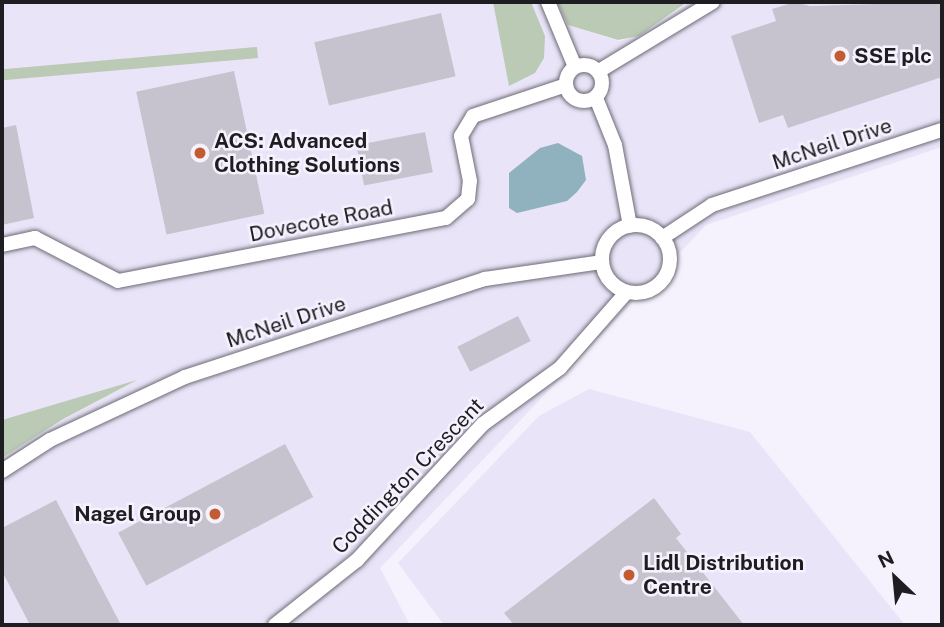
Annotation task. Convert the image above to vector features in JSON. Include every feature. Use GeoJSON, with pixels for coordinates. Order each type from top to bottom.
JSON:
{"type":"FeatureCollection","features":[{"type":"Feature","properties":{"kind":"street"},"geometry":{"type":"LineString","coordinates":[[548,2],[575,67],[566,85],[575,99],[596,98]]}},
{"type":"Feature","properties":{"kind":"street"},"geometry":{"type":"LineString","coordinates":[[599,71],[713,2]]}},
{"type":"Feature","properties":{"kind":"street"},"geometry":{"type":"LineString","coordinates":[[575,67],[589,65],[599,71],[603,87],[596,98]]}},
{"type":"Feature","properties":{"kind":"street","name":"Dovecote Road"},"geometry":{"type":"LineString","coordinates":[[2,245],[35,238],[118,281],[446,218],[468,199],[470,181],[461,136],[473,116],[566,85]]}},
{"type":"Feature","properties":{"kind":"street"},"geometry":{"type":"LineString","coordinates":[[596,98],[615,145],[630,226]]}},
{"type":"Feature","properties":{"kind":"street","name":"McNeil Drive"},"geometry":{"type":"LineString","coordinates":[[662,238],[712,205],[942,130]]}},
{"type":"Feature","properties":{"kind":"street"},"geometry":{"type":"LineString","coordinates":[[630,226],[648,227],[662,238],[670,260],[662,282],[645,292],[626,293],[609,281],[601,262],[612,235],[630,226]]}},
{"type":"Feature","properties":{"kind":"street","name":"McNeil Drive"},"geometry":{"type":"LineString","coordinates":[[2,471],[50,440],[185,377],[485,279],[601,262]]}},
{"type":"Feature","properties":{"kind":"street","name":"Coddington Crescent"},"geometry":{"type":"LineString","coordinates":[[275,625],[357,560],[483,424],[561,368],[603,325],[626,293]]}},
{"type":"Feature","properties":{"kind":"shaded area"},"geometry":{"type":"Polygon","coordinates":[[[2,2],[557,2],[568,25],[619,41],[640,35],[689,2],[942,2],[942,147],[706,225],[380,568],[410,625],[2,625],[2,2]]]}},
{"type":"Feature","properties":{"kind":"shaded area"},"geometry":{"type":"Polygon","coordinates":[[[589,389],[750,432],[905,625],[444,625],[398,563],[539,416],[589,389]]]}},
{"type":"Feature","properties":{"kind":"green space"},"geometry":{"type":"Polygon","coordinates":[[[493,2],[531,2],[545,36],[544,58],[535,73],[509,86],[493,2]]]}},
{"type":"Feature","properties":{"kind":"green space"},"geometry":{"type":"Polygon","coordinates":[[[557,2],[687,2],[639,36],[618,40],[568,25],[557,2]]]}},
{"type":"Feature","properties":{"kind":"green space"},"geometry":{"type":"Polygon","coordinates":[[[257,47],[258,58],[2,80],[2,69],[257,47]]]}},
{"type":"Feature","properties":{"kind":"green space"},"geometry":{"type":"Polygon","coordinates":[[[137,380],[63,419],[2,458],[2,420],[137,380]]]}},
{"type":"Feature","properties":{"kind":"water"},"geometry":{"type":"Polygon","coordinates":[[[558,143],[582,156],[586,180],[577,192],[567,201],[517,213],[509,208],[509,173],[540,148],[558,143]]]}},
{"type":"Feature","properties":{"kind":"building","name":"SSE plc"},"geometry":{"type":"Polygon","coordinates":[[[795,2],[810,6],[942,2],[942,77],[788,128],[783,115],[759,123],[731,36],[776,21],[772,9],[795,2]]]}},
{"type":"Feature","properties":{"kind":"building"},"geometry":{"type":"Polygon","coordinates":[[[441,13],[456,76],[329,106],[314,42],[441,13]]]}},
{"type":"Feature","properties":{"kind":"building","name":"ACS: Advanced Clothing Solutions"},"geometry":{"type":"Polygon","coordinates":[[[234,71],[264,214],[167,235],[136,92],[234,71]]]}},
{"type":"Feature","properties":{"kind":"building"},"geometry":{"type":"Polygon","coordinates":[[[16,125],[34,218],[2,225],[2,128],[16,125]]]}},
{"type":"Feature","properties":{"kind":"building"},"geometry":{"type":"Polygon","coordinates":[[[425,132],[433,172],[364,186],[356,145],[425,132]]]}},
{"type":"Feature","properties":{"kind":"building"},"geometry":{"type":"Polygon","coordinates":[[[518,316],[531,341],[470,372],[457,347],[518,316]]]}},
{"type":"Feature","properties":{"kind":"building","name":"Nagel Group"},"geometry":{"type":"Polygon","coordinates":[[[285,444],[313,497],[146,586],[118,533],[285,444]]]}},
{"type":"Feature","properties":{"kind":"building","name":"Lidl Distribution Centre"},"geometry":{"type":"Polygon","coordinates":[[[654,498],[681,534],[676,538],[744,625],[514,625],[504,613],[654,498]]]}},
{"type":"Feature","properties":{"kind":"building"},"geometry":{"type":"Polygon","coordinates":[[[56,500],[121,625],[30,625],[2,571],[2,528],[56,500]]]}},
{"type":"Feature","properties":{"kind":"place","name":"SSE plc"},"geometry":{"type":"Point","coordinates":[840,56]}},
{"type":"Feature","properties":{"kind":"place","name":"ACS: Advanced Clothing Solutions"},"geometry":{"type":"Point","coordinates":[200,153]}},
{"type":"Feature","properties":{"kind":"place","name":"Nagel Group"},"geometry":{"type":"Point","coordinates":[215,514]}},
{"type":"Feature","properties":{"kind":"place","name":"Lidl Distribution Centre"},"geometry":{"type":"Point","coordinates":[629,575]}}]}
